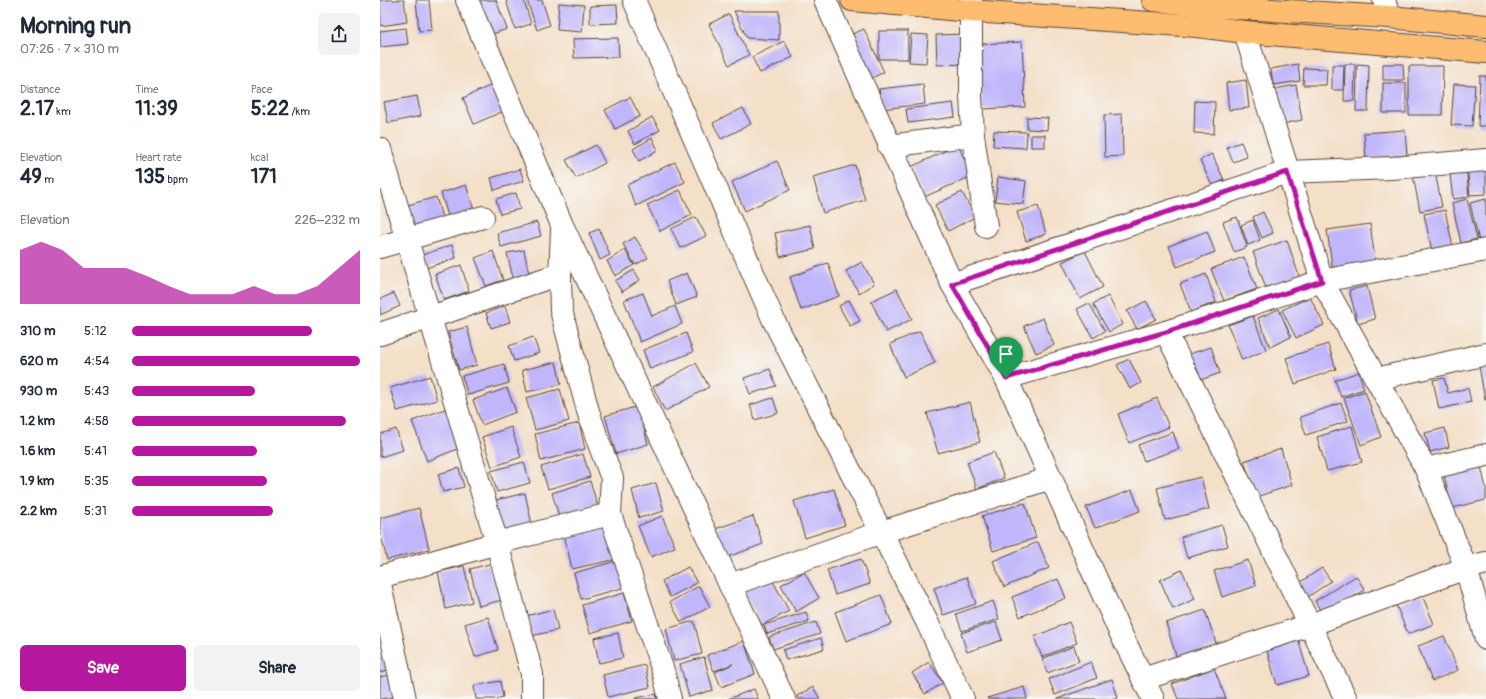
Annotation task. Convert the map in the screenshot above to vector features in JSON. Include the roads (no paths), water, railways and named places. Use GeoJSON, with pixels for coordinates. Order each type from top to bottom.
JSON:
{"type":"FeatureCollection","features":[{"type":"Feature","properties":{"kind":"main road"},"geometry":{"type":"LineString","coordinates":[[852,0],[971,6],[1197,26],[1245,32],[1486,52]]}},
{"type":"Feature","properties":{"kind":"main road"},"geometry":{"type":"LineString","coordinates":[[1153,0],[1221,7],[1256,4],[1386,9],[1486,26]]}},
{"type":"Feature","properties":{"kind":"street"},"geometry":{"type":"LineString","coordinates":[[467,0],[562,226],[784,699]]}},
{"type":"Feature","properties":{"kind":"street"},"geometry":{"type":"LineString","coordinates":[[634,0],[774,321],[882,532],[964,699]]}},
{"type":"Feature","properties":{"kind":"street"},"geometry":{"type":"LineString","coordinates":[[825,0],[952,284],[1006,378],[1119,630],[1153,699]]}},
{"type":"Feature","properties":{"kind":"street"},"geometry":{"type":"LineString","coordinates":[[971,6],[970,95],[973,135],[986,226]]}},
{"type":"Feature","properties":{"kind":"street"},"geometry":{"type":"LineString","coordinates":[[1245,32],[1287,172],[1322,281],[1426,469],[1476,566],[1486,639]]}},
{"type":"Feature","properties":{"kind":"street"},"geometry":{"type":"LineString","coordinates":[[889,146],[973,135]]}},
{"type":"Feature","properties":{"kind":"street"},"geometry":{"type":"LineString","coordinates":[[380,148],[497,543],[532,674],[532,699]]}},
{"type":"Feature","properties":{"kind":"street"},"geometry":{"type":"LineString","coordinates":[[952,284],[1287,172],[1392,168],[1486,160]]}},
{"type":"Feature","properties":{"kind":"street"},"geometry":{"type":"LineString","coordinates":[[380,247],[483,217]]}},
{"type":"Feature","properties":{"kind":"street"},"geometry":{"type":"LineString","coordinates":[[562,226],[560,274],[561,310],[588,411],[612,478],[610,514],[664,674],[670,699]]}},
{"type":"Feature","properties":{"kind":"street"},"geometry":{"type":"LineString","coordinates":[[1006,378],[1166,332],[1322,281],[1486,250]]}},
{"type":"Feature","properties":{"kind":"street"},"geometry":{"type":"LineString","coordinates":[[380,334],[560,274]]}},
{"type":"Feature","properties":{"kind":"street"},"geometry":{"type":"LineString","coordinates":[[1166,332],[1346,699]]}},
{"type":"Feature","properties":{"kind":"street"},"geometry":{"type":"LineString","coordinates":[[1376,379],[1486,354]]}},
{"type":"Feature","properties":{"kind":"street"},"geometry":{"type":"LineString","coordinates":[[1426,469],[1486,454]]}},
{"type":"Feature","properties":{"kind":"street"},"geometry":{"type":"LineString","coordinates":[[730,585],[882,532],[1051,478]]}},
{"type":"Feature","properties":{"kind":"street"},"geometry":{"type":"LineString","coordinates":[[380,577],[497,543],[610,514]]}},
{"type":"Feature","properties":{"kind":"street"},"geometry":{"type":"LineString","coordinates":[[1143,679],[1310,624],[1476,566]]}},
{"type":"Feature","properties":{"kind":"street"},"geometry":{"type":"LineString","coordinates":[[380,584],[405,699]]}}]}
